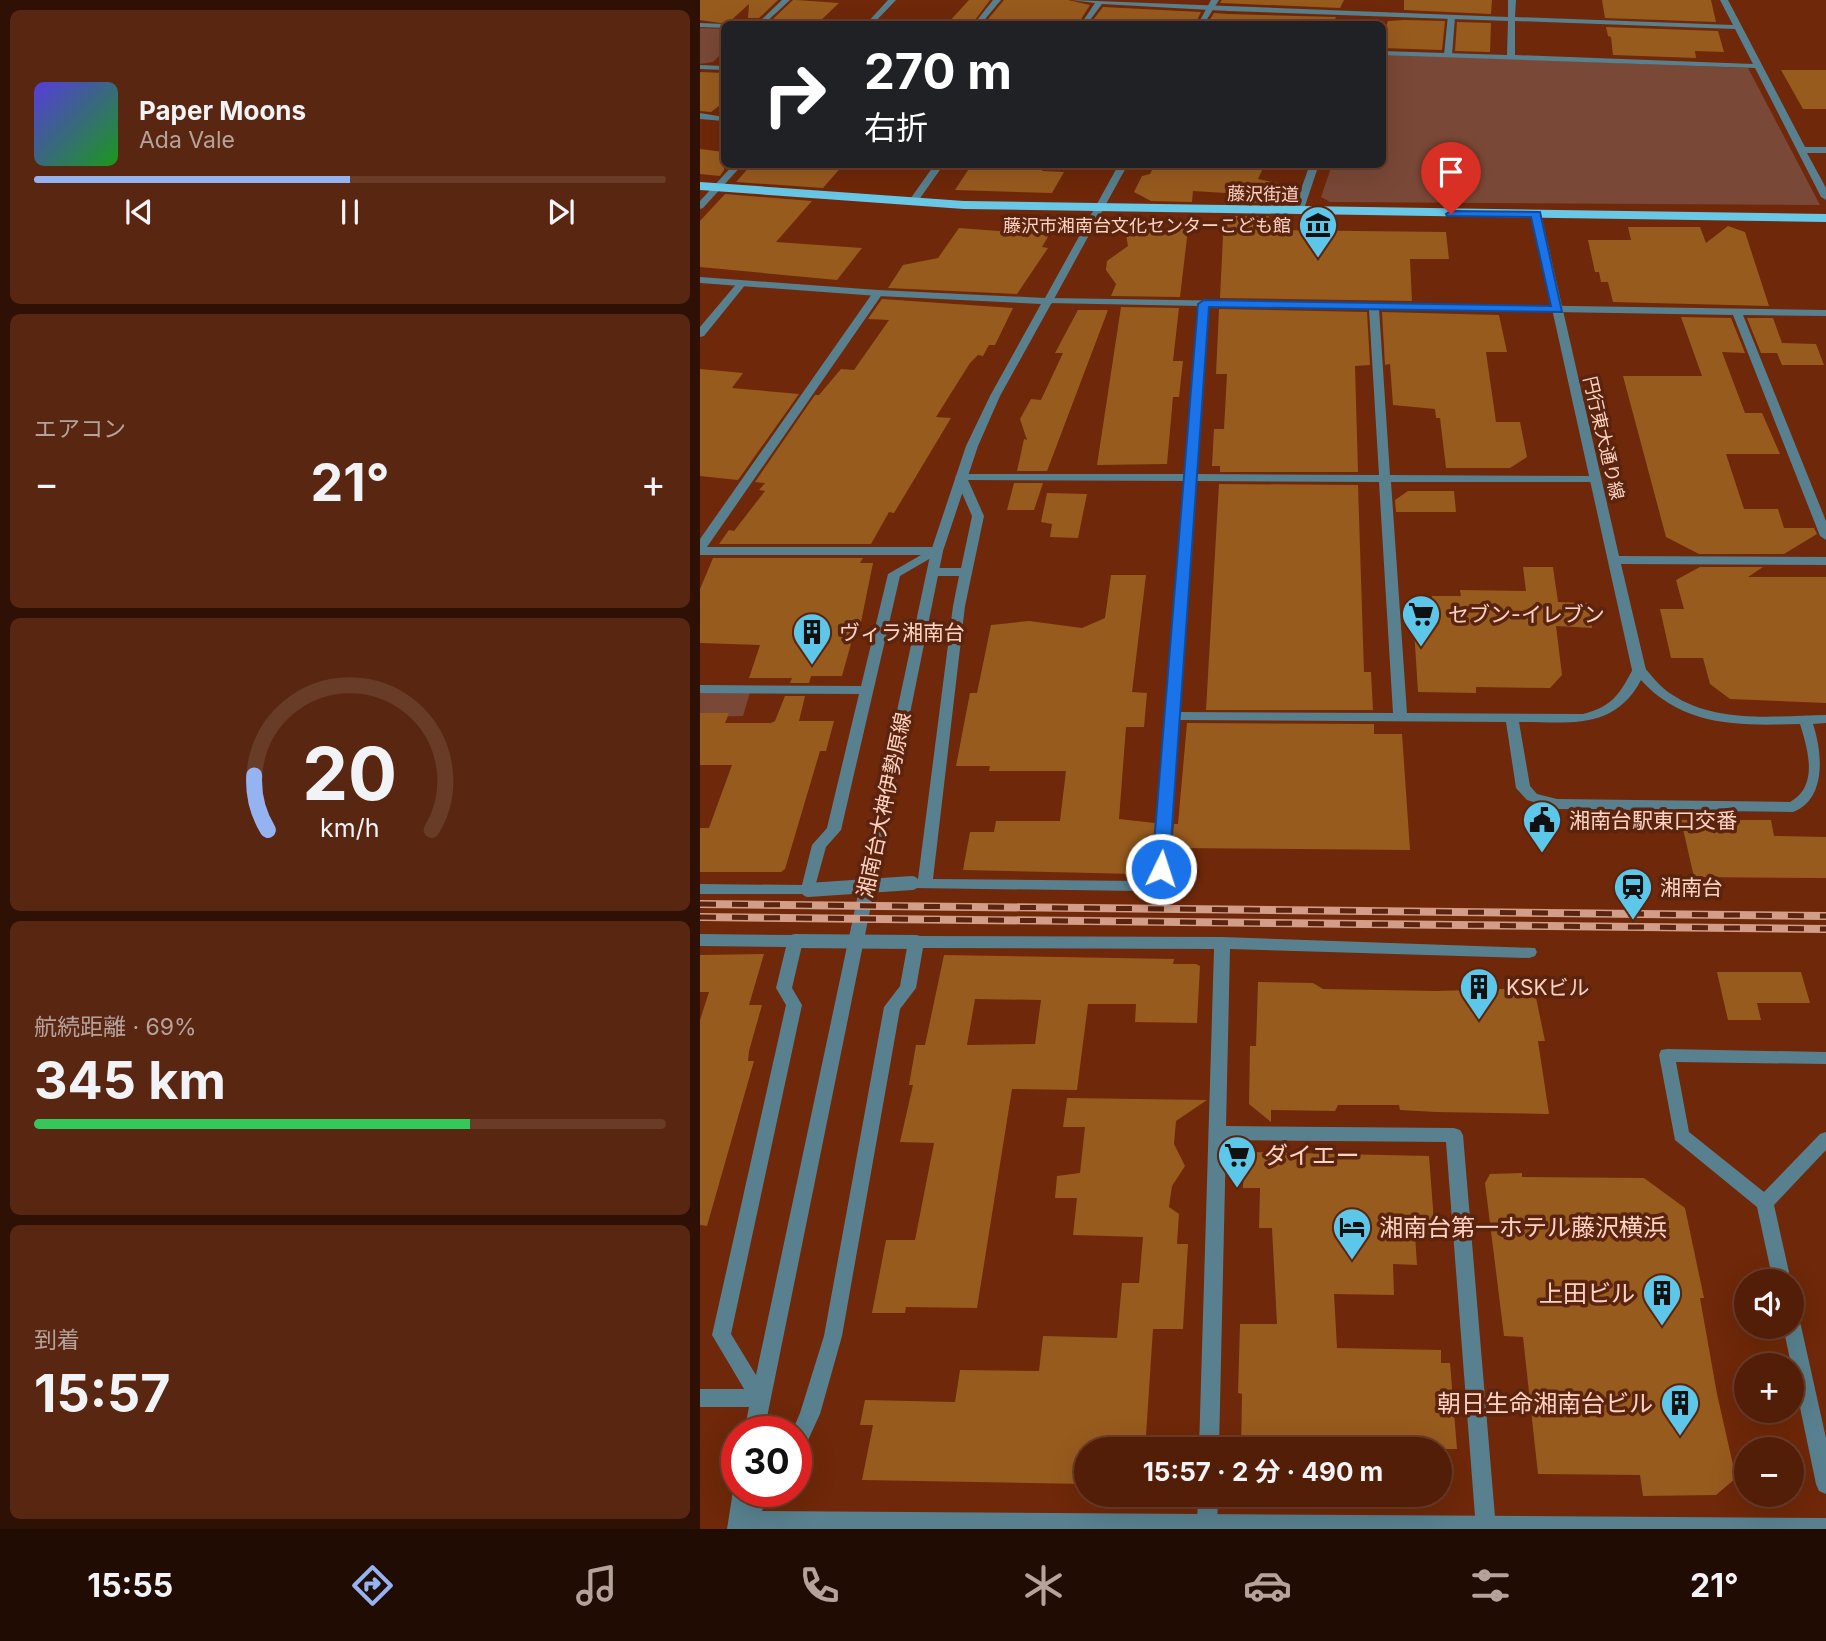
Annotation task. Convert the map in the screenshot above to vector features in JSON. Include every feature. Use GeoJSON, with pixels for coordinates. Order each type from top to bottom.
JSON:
{"type":"FeatureCollection","features":[{"type":"Feature","properties":{"kind":"highway","name":"藤沢街道"},"geometry":{"type":"LineString","coordinates":[[700,186],[913,202],[1099,209],[1826,218]]}},
{"type":"Feature","properties":{"kind":"street"},"geometry":{"type":"LineString","coordinates":[[763,21],[786,0]]}},
{"type":"Feature","properties":{"kind":"street"},"geometry":{"type":"LineString","coordinates":[[872,21],[892,0]]}},
{"type":"Feature","properties":{"kind":"street"},"geometry":{"type":"LineString","coordinates":[[980,21],[997,0]]}},
{"type":"Feature","properties":{"kind":"street"},"geometry":{"type":"LineString","coordinates":[[1075,0],[1212,4],[1324,13],[1736,27]]}},
{"type":"Feature","properties":{"kind":"street"},"geometry":{"type":"LineString","coordinates":[[1511,57],[1512,0]]}},
{"type":"Feature","properties":{"kind":"street"},"geometry":{"type":"LineString","coordinates":[[1724,0],[1826,197]]}},
{"type":"Feature","properties":{"kind":"street"},"geometry":{"type":"LineString","coordinates":[[1086,21],[1100,2]]}},
{"type":"Feature","properties":{"kind":"street"},"geometry":{"type":"LineString","coordinates":[[1203,21],[1212,4]]}},
{"type":"Feature","properties":{"kind":"street"},"geometry":{"type":"LineString","coordinates":[[1320,21],[1324,13]]}},
{"type":"Feature","properties":{"kind":"street"},"geometry":{"type":"LineString","coordinates":[[1448,55],[1451,17]]}},
{"type":"Feature","properties":{"kind":"street"},"geometry":{"type":"LineString","coordinates":[[700,25],[721,26]]}},
{"type":"Feature","properties":{"kind":"street"},"geometry":{"type":"LineString","coordinates":[[1386,53],[1756,66]]}},
{"type":"Feature","properties":{"kind":"street"},"geometry":{"type":"LineString","coordinates":[[714,67],[721,60]]}},
{"type":"Feature","properties":{"kind":"street"},"geometry":{"type":"LineString","coordinates":[[700,66],[721,68]]}},
{"type":"Feature","properties":{"kind":"street"},"geometry":{"type":"LineString","coordinates":[[700,116],[721,119]]}},
{"type":"Feature","properties":{"kind":"street"},"geometry":{"type":"LineString","coordinates":[[1802,150],[1826,150]]}},
{"type":"Feature","properties":{"kind":"street"},"geometry":{"type":"LineString","coordinates":[[700,206],[736,168]]}},
{"type":"Feature","properties":{"kind":"street"},"geometry":{"type":"LineString","coordinates":[[913,202],[937,168]]}},
{"type":"Feature","properties":{"kind":"street","name":"湘南台大神伊勢原線"},"geometry":{"type":"LineString","coordinates":[[757,1416],[937,551],[961,477],[995,396],[1122,168]]}},
{"type":"Feature","properties":{"kind":"street"},"geometry":{"type":"LineString","coordinates":[[1298,212],[1314,168]]}},
{"type":"Feature","properties":{"kind":"street","name":"円行東大通り線"},"geometry":{"type":"LineString","coordinates":[[1536,214],[1639,670]]}},
{"type":"Feature","properties":{"kind":"street"},"geometry":{"type":"LineString","coordinates":[[700,280],[878,293],[1049,301],[1826,313]]}},
{"type":"Feature","properties":{"kind":"street"},"geometry":{"type":"LineString","coordinates":[[700,334],[741,284]]}},
{"type":"Feature","properties":{"kind":"street"},"geometry":{"type":"LineString","coordinates":[[700,549],[878,293]]}},
{"type":"Feature","properties":{"kind":"street"},"geometry":{"type":"LineString","coordinates":[[700,889],[808,890],[919,884],[1141,886],[1156,879],[1161,869],[1204,304]]}},
{"type":"Feature","properties":{"kind":"street"},"geometry":{"type":"LineString","coordinates":[[1374,307],[1400,717]]}},
{"type":"Feature","properties":{"kind":"street"},"geometry":{"type":"LineString","coordinates":[[1737,312],[1826,536]]}},
{"type":"Feature","properties":{"kind":"street"},"geometry":{"type":"LineString","coordinates":[[919,884],[965,572],[978,516],[961,477],[1596,479]]}},
{"type":"Feature","properties":{"kind":"street"},"geometry":{"type":"LineString","coordinates":[[700,549],[937,551]]}},
{"type":"Feature","properties":{"kind":"street"},"geometry":{"type":"LineString","coordinates":[[808,890],[819,845],[834,830],[894,574],[937,551]]}},
{"type":"Feature","properties":{"kind":"street"},"geometry":{"type":"LineString","coordinates":[[1614,559],[1826,561]]}},
{"type":"Feature","properties":{"kind":"street"},"geometry":{"type":"LineString","coordinates":[[933,572],[965,572]]}},
{"type":"Feature","properties":{"kind":"street"},"geometry":{"type":"LineString","coordinates":[[1173,716],[1583,718],[1605,713],[1620,703],[1632,688],[1639,670],[1665,697],[1707,714],[1731,718],[1826,719]]}},
{"type":"Feature","properties":{"kind":"street"},"geometry":{"type":"LineString","coordinates":[[700,689],[867,690]]}},
{"type":"Feature","properties":{"kind":"street"},"geometry":{"type":"LineString","coordinates":[[1512,719],[1523,788],[1542,800],[1557,804],[1793,807],[1810,803],[1822,793],[1826,781],[1805,719]]}},
{"type":"Feature","properties":{"kind":"street"},"geometry":{"type":"LineString","coordinates":[[700,940],[1222,943],[1529,952]]}},
{"type":"Feature","properties":{"kind":"street"},"geometry":{"type":"LineString","coordinates":[[760,1398],[721,1335],[794,1005],[784,988],[795,941]]}},
{"type":"Feature","properties":{"kind":"street"},"geometry":{"type":"LineString","coordinates":[[809,1416],[833,1336],[892,1007],[908,988],[916,942]]}},
{"type":"Feature","properties":{"kind":"street"},"geometry":{"type":"LineString","coordinates":[[1209,1437],[1222,943]]}},
{"type":"Feature","properties":{"kind":"street"},"geometry":{"type":"LineString","coordinates":[[1779,1269],[1765,1203],[1681,1135],[1667,1055],[1826,1058]]}},
{"type":"Feature","properties":{"kind":"street"},"geometry":{"type":"LineString","coordinates":[[1219,1133],[1454,1135],[1486,1527]]}},
{"type":"Feature","properties":{"kind":"street"},"geometry":{"type":"LineString","coordinates":[[1765,1203],[1826,1139]]}},
{"type":"Feature","properties":{"kind":"street"},"geometry":{"type":"LineString","coordinates":[[1795,1339],[1826,1484]]}},
{"type":"Feature","properties":{"kind":"street"},"geometry":{"type":"LineString","coordinates":[[700,1398],[760,1398]]}},
{"type":"Feature","properties":{"kind":"street"},"geometry":{"type":"LineString","coordinates":[[737,1525],[740,1507]]}},
{"type":"Feature","properties":{"kind":"street"},"geometry":{"type":"LineString","coordinates":[[737,1525],[752,1507]]}},
{"type":"Feature","properties":{"kind":"street"},"geometry":{"type":"LineString","coordinates":[[1207,1526],[1208,1507]]}},
{"type":"Feature","properties":{"kind":"street"},"geometry":{"type":"LineString","coordinates":[[737,1525],[1826,1528]]}},
{"type":"Feature","properties":{"kind":"shaded area"},"geometry":{"type":"Polygon","coordinates":[[[700,28],[721,29],[721,54],[713,62],[700,64],[700,28]]]}},
{"type":"Feature","properties":{"kind":"shaded area"},"geometry":{"type":"Polygon","coordinates":[[[1386,54],[1748,68],[1820,205],[1330,202],[1321,197],[1331,168],[1386,168],[1386,54]]]}},
{"type":"Feature","properties":{"kind":"shaded area"},"geometry":{"type":"Polygon","coordinates":[[[700,689],[751,689],[743,716],[700,717],[700,689]]]}},
{"type":"Feature","properties":{"kind":"building"},"geometry":{"type":"Polygon","coordinates":[[[700,0],[778,0],[759,18],[748,18],[749,4],[730,21],[721,23],[700,20],[700,0]]]}},
{"type":"Feature","properties":{"kind":"building"},"geometry":{"type":"Polygon","coordinates":[[[793,0],[839,3],[820,21],[773,19],[793,0]]]}},
{"type":"Feature","properties":{"kind":"building"},"geometry":{"type":"Polygon","coordinates":[[[969,0],[990,0],[974,21],[950,21],[969,0]]]}},
{"type":"Feature","properties":{"kind":"building"},"geometry":{"type":"Polygon","coordinates":[[[1004,0],[1068,0],[1090,5],[1080,21],[986,21],[1004,0]]]}},
{"type":"Feature","properties":{"kind":"building"},"geometry":{"type":"Polygon","coordinates":[[[1222,0],[1344,0],[1340,8],[1220,3],[1222,0]]]}},
{"type":"Feature","properties":{"kind":"building"},"geometry":{"type":"Polygon","coordinates":[[[1404,0],[1492,0],[1491,14],[1404,10],[1404,0]]]}},
{"type":"Feature","properties":{"kind":"building"},"geometry":{"type":"Polygon","coordinates":[[[1602,0],[1711,0],[1716,22],[1605,18],[1602,0]]]}},
{"type":"Feature","properties":{"kind":"building"},"geometry":{"type":"Polygon","coordinates":[[[1103,7],[1201,12],[1196,21],[1092,21],[1103,7]]]}},
{"type":"Feature","properties":{"kind":"building"},"geometry":{"type":"Polygon","coordinates":[[[1214,13],[1336,17],[1334,21],[1209,21],[1214,13]]]}},
{"type":"Feature","properties":{"kind":"building"},"geometry":{"type":"Polygon","coordinates":[[[1388,21],[1445,21],[1442,50],[1386,48],[1388,21]]]}},
{"type":"Feature","properties":{"kind":"building"},"geometry":{"type":"Polygon","coordinates":[[[1457,22],[1491,23],[1490,52],[1455,51],[1457,22]]]}},
{"type":"Feature","properties":{"kind":"building"},"geometry":{"type":"Polygon","coordinates":[[[1606,27],[1718,31],[1724,52],[1695,51],[1696,58],[1613,55],[1611,37],[1608,36],[1606,27]]]}},
{"type":"Feature","properties":{"kind":"building"},"geometry":{"type":"Polygon","coordinates":[[[1781,70],[1826,70],[1826,109],[1803,109],[1781,70]]]}},
{"type":"Feature","properties":{"kind":"building"},"geometry":{"type":"Polygon","coordinates":[[[700,72],[721,73],[721,104],[711,112],[700,111],[700,72]]]}},
{"type":"Feature","properties":{"kind":"building"},"geometry":{"type":"Polygon","coordinates":[[[700,149],[721,152],[721,168],[724,170],[720,176],[700,174],[700,149]]]}},
{"type":"Feature","properties":{"kind":"building"},"geometry":{"type":"Polygon","coordinates":[[[748,168],[840,168],[823,188],[736,182],[748,168]]]}},
{"type":"Feature","properties":{"kind":"building"},"geometry":{"type":"Polygon","coordinates":[[[969,168],[1044,168],[1042,171],[1064,172],[1052,193],[955,190],[969,168]]]}},
{"type":"Feature","properties":{"kind":"building"},"geometry":{"type":"Polygon","coordinates":[[[1153,168],[1263,168],[1258,179],[1282,184],[1274,203],[1225,202],[1226,193],[1193,191],[1192,202],[1151,201],[1134,192],[1142,176],[1150,174],[1153,168]]]}},
{"type":"Feature","properties":{"kind":"building"},"geometry":{"type":"Polygon","coordinates":[[[725,194],[812,201],[776,242],[862,248],[837,280],[700,267],[700,221],[725,194]]]}},
{"type":"Feature","properties":{"kind":"building"},"geometry":{"type":"Polygon","coordinates":[[[1224,216],[1269,216],[1263,230],[1446,232],[1449,259],[1410,259],[1412,301],[1220,298],[1224,216]]]}},
{"type":"Feature","properties":{"kind":"building"},"geometry":{"type":"Polygon","coordinates":[[[1728,226],[1745,232],[1769,306],[1613,302],[1608,282],[1601,282],[1599,272],[1595,272],[1588,240],[1631,240],[1628,227],[1700,227],[1706,243],[1728,226]]]}},
{"type":"Feature","properties":{"kind":"building"},"geometry":{"type":"Polygon","coordinates":[[[959,228],[1049,235],[1042,247],[1048,248],[1017,294],[888,288],[903,265],[938,258],[959,228]]]}},
{"type":"Feature","properties":{"kind":"building"},"geometry":{"type":"Polygon","coordinates":[[[1125,229],[1188,229],[1180,297],[1111,296],[1116,284],[1106,270],[1107,261],[1128,246],[1125,229]]]}},
{"type":"Feature","properties":{"kind":"building"},"geometry":{"type":"Polygon","coordinates":[[[882,299],[1013,308],[995,345],[989,345],[983,356],[978,355],[970,363],[936,417],[951,418],[894,513],[889,512],[871,544],[719,544],[729,530],[734,531],[765,491],[759,490],[765,483],[755,482],[815,395],[819,395],[841,369],[854,370],[889,320],[868,319],[882,299]]]}},
{"type":"Feature","properties":{"kind":"building"},"geometry":{"type":"Polygon","coordinates":[[[1121,307],[1179,308],[1173,361],[1183,361],[1179,397],[1173,397],[1167,464],[1097,465],[1121,307]]]}},
{"type":"Feature","properties":{"kind":"building"},"geometry":{"type":"Polygon","coordinates":[[[1219,309],[1367,312],[1370,365],[1355,366],[1358,472],[1220,472],[1220,466],[1212,466],[1214,429],[1224,429],[1227,374],[1216,374],[1219,309]]]}},
{"type":"Feature","properties":{"kind":"building"},"geometry":{"type":"Polygon","coordinates":[[[1078,310],[1108,310],[1047,471],[1017,471],[1024,439],[1027,440],[1020,419],[1031,399],[1041,400],[1063,353],[1055,353],[1078,310]]]}},
{"type":"Feature","properties":{"kind":"building"},"geometry":{"type":"Polygon","coordinates":[[[1382,312],[1499,315],[1507,352],[1486,352],[1496,422],[1520,422],[1527,457],[1510,468],[1446,468],[1440,418],[1436,418],[1435,409],[1393,405],[1390,364],[1385,365],[1382,312]]]}},
{"type":"Feature","properties":{"kind":"building"},"geometry":{"type":"Polygon","coordinates":[[[1681,317],[1731,318],[1745,353],[1722,352],[1745,413],[1762,413],[1780,454],[1726,454],[1744,509],[1778,509],[1784,528],[1814,528],[1817,534],[1784,554],[1699,554],[1666,537],[1623,376],[1702,376],[1681,317]]]}},
{"type":"Feature","properties":{"kind":"building"},"geometry":{"type":"Polygon","coordinates":[[[1747,318],[1773,318],[1782,343],[1816,344],[1824,365],[1782,365],[1777,353],[1761,353],[1747,318]]]}},
{"type":"Feature","properties":{"kind":"building"},"geometry":{"type":"Polygon","coordinates":[[[700,369],[743,373],[732,388],[799,394],[738,480],[700,476],[700,369]]]}},
{"type":"Feature","properties":{"kind":"building"},"geometry":{"type":"Polygon","coordinates":[[[1014,483],[1043,483],[1034,510],[1007,510],[1014,483]]]}},
{"type":"Feature","properties":{"kind":"building"},"geometry":{"type":"Polygon","coordinates":[[[1219,484],[1358,485],[1364,672],[1371,672],[1373,710],[1206,710],[1219,484]]]}},
{"type":"Feature","properties":{"kind":"building"},"geometry":{"type":"Polygon","coordinates":[[[1408,491],[1454,491],[1456,512],[1396,512],[1395,500],[1408,491]]]}},
{"type":"Feature","properties":{"kind":"building"},"geometry":{"type":"Polygon","coordinates":[[[1047,493],[1087,494],[1078,538],[1050,537],[1052,524],[1041,522],[1047,493]]]}},
{"type":"Feature","properties":{"kind":"building"},"geometry":{"type":"Polygon","coordinates":[[[713,558],[863,558],[860,563],[873,563],[861,622],[857,622],[842,676],[811,676],[809,683],[790,683],[792,678],[749,678],[760,645],[700,643],[700,589],[713,558]]]}},
{"type":"Feature","properties":{"kind":"building"},"geometry":{"type":"Polygon","coordinates":[[[1523,567],[1553,567],[1558,602],[1589,603],[1592,628],[1556,626],[1562,675],[1550,688],[1476,687],[1476,693],[1418,692],[1414,629],[1435,629],[1432,596],[1461,596],[1460,590],[1526,591],[1523,567]]]}},
{"type":"Feature","properties":{"kind":"building"},"geometry":{"type":"Polygon","coordinates":[[[1700,567],[1763,567],[1748,577],[1826,577],[1826,703],[1730,699],[1710,684],[1703,658],[1671,658],[1660,609],[1684,609],[1676,580],[1700,567]]]}},
{"type":"Feature","properties":{"kind":"building"},"geometry":{"type":"Polygon","coordinates":[[[1111,575],[1146,575],[1132,692],[1147,693],[1144,727],[1126,727],[1119,819],[1155,823],[1153,848],[1138,847],[1136,874],[963,870],[970,832],[994,832],[996,821],[1060,821],[1066,771],[989,771],[990,766],[956,766],[970,693],[977,693],[991,625],[1029,621],[1082,628],[1105,618],[1111,575]]]}},
{"type":"Feature","properties":{"kind":"building"},"geometry":{"type":"Polygon","coordinates":[[[785,696],[805,696],[799,721],[834,721],[826,751],[820,751],[785,869],[781,872],[700,872],[700,828],[709,828],[732,765],[700,765],[700,713],[729,713],[725,723],[771,723],[775,721],[785,696]]]}},
{"type":"Feature","properties":{"kind":"building"},"geometry":{"type":"Polygon","coordinates":[[[1187,723],[1374,724],[1374,734],[1402,734],[1410,850],[1172,848],[1174,824],[1178,824],[1187,723]]]}},
{"type":"Feature","properties":{"kind":"building"},"geometry":{"type":"Polygon","coordinates":[[[1681,820],[1771,820],[1774,836],[1826,837],[1826,878],[1694,877],[1681,820]]]}},
{"type":"Feature","properties":{"kind":"building"},"geometry":{"type":"Polygon","coordinates":[[[764,954],[749,1005],[762,1005],[749,1051],[748,1061],[754,1061],[707,1226],[700,1225],[700,1020],[709,992],[700,992],[700,955],[764,954]]]}},
{"type":"Feature","properties":{"kind":"building"},"geometry":{"type":"Polygon","coordinates":[[[944,955],[1174,959],[1173,964],[1200,966],[1197,1023],[1135,1022],[1136,1004],[1088,1004],[1077,1090],[1012,1089],[977,1308],[906,1307],[905,1313],[872,1313],[886,1240],[915,1240],[934,1143],[900,1142],[913,1085],[909,1085],[916,1045],[925,1045],[944,955]],[[975,999],[967,1045],[1035,1044],[1041,1000],[975,999]]]}},
{"type":"Feature","properties":{"kind":"building"},"geometry":{"type":"Polygon","coordinates":[[[1717,972],[1801,972],[1810,1003],[1757,1003],[1761,1020],[1728,1020],[1717,972]]]}},
{"type":"Feature","properties":{"kind":"building"},"geometry":{"type":"Polygon","coordinates":[[[1258,982],[1313,983],[1323,989],[1437,991],[1534,988],[1545,1041],[1538,1041],[1549,1114],[1436,1112],[1400,1110],[1399,1105],[1338,1105],[1335,1111],[1271,1110],[1271,1122],[1249,1104],[1250,1046],[1256,1046],[1258,982]]]}},
{"type":"Feature","properties":{"kind":"building"},"geometry":{"type":"Polygon","coordinates":[[[1067,1098],[1207,1100],[1176,1121],[1174,1144],[1185,1166],[1172,1186],[1169,1207],[1179,1214],[1177,1244],[1188,1244],[1183,1329],[1153,1329],[1146,1436],[1074,1437],[1074,1484],[862,1480],[873,1425],[860,1425],[865,1400],[955,1402],[960,1370],[1039,1371],[1043,1336],[1117,1338],[1122,1283],[1139,1283],[1143,1237],[1073,1235],[1077,1198],[1055,1198],[1057,1176],[1080,1173],[1085,1127],[1063,1127],[1067,1098]]]}},
{"type":"Feature","properties":{"kind":"building"},"geometry":{"type":"Polygon","coordinates":[[[1252,1152],[1429,1156],[1435,1235],[1415,1235],[1417,1265],[1393,1264],[1394,1295],[1334,1294],[1337,1348],[1441,1350],[1441,1363],[1450,1363],[1457,1449],[1452,1449],[1452,1437],[1241,1437],[1242,1394],[1238,1393],[1240,1324],[1277,1324],[1272,1228],[1259,1228],[1260,1188],[1243,1188],[1244,1158],[1252,1152]]]}},
{"type":"Feature","properties":{"kind":"building"},"geometry":{"type":"Polygon","coordinates":[[[1522,1173],[1522,1177],[1644,1178],[1685,1208],[1704,1298],[1700,1298],[1717,1394],[1734,1469],[1734,1480],[1716,1495],[1643,1496],[1640,1475],[1538,1474],[1523,1337],[1504,1336],[1485,1183],[1490,1174],[1522,1173]]]}},
{"type":"Feature","properties":{"kind":"railway"},"geometry":{"type":"LineString","coordinates":[[700,904],[1826,916]]}},
{"type":"Feature","properties":{"kind":"railway"},"geometry":{"type":"LineString","coordinates":[[700,917],[1826,929]]}},
{"type":"Feature","properties":{"kind":"place","name":"藤沢市湘南台文化センターこども館"},"geometry":{"type":"Point","coordinates":[1318,259]}},
{"type":"Feature","properties":{"kind":"place","name":"セブン-イレブン"},"geometry":{"type":"Point","coordinates":[1421,648]}},
{"type":"Feature","properties":{"kind":"place","name":"ヴィラ湘南台"},"geometry":{"type":"Point","coordinates":[812,666]}},
{"type":"Feature","properties":{"kind":"place","name":"湘南台駅東口交番"},"geometry":{"type":"Point","coordinates":[1542,854]}},
{"type":"Feature","properties":{"kind":"place","name":"湘南台"},"geometry":{"type":"Point","coordinates":[1633,921]}},
{"type":"Feature","properties":{"kind":"place","name":"KSKビル"},"geometry":{"type":"Point","coordinates":[1479,1021]}},
{"type":"Feature","properties":{"kind":"place","name":"ダイエー"},"geometry":{"type":"Point","coordinates":[1237,1189]}},
{"type":"Feature","properties":{"kind":"place","name":"湘南台第一ホテル藤沢横浜"},"geometry":{"type":"Point","coordinates":[1352,1261]}},
{"type":"Feature","properties":{"kind":"place","name":"上田ビル"},"geometry":{"type":"Point","coordinates":[1662,1327]}},
{"type":"Feature","properties":{"kind":"place","name":"朝日生命湘南台ビル"},"geometry":{"type":"Point","coordinates":[1680,1437]}},
{"type":"Feature","properties":{"kind":"route"},"geometry":{"type":"LineString","coordinates":[[1161,869],[1204,304],[1558,310],[1536,214],[1451,214]]}}]}
